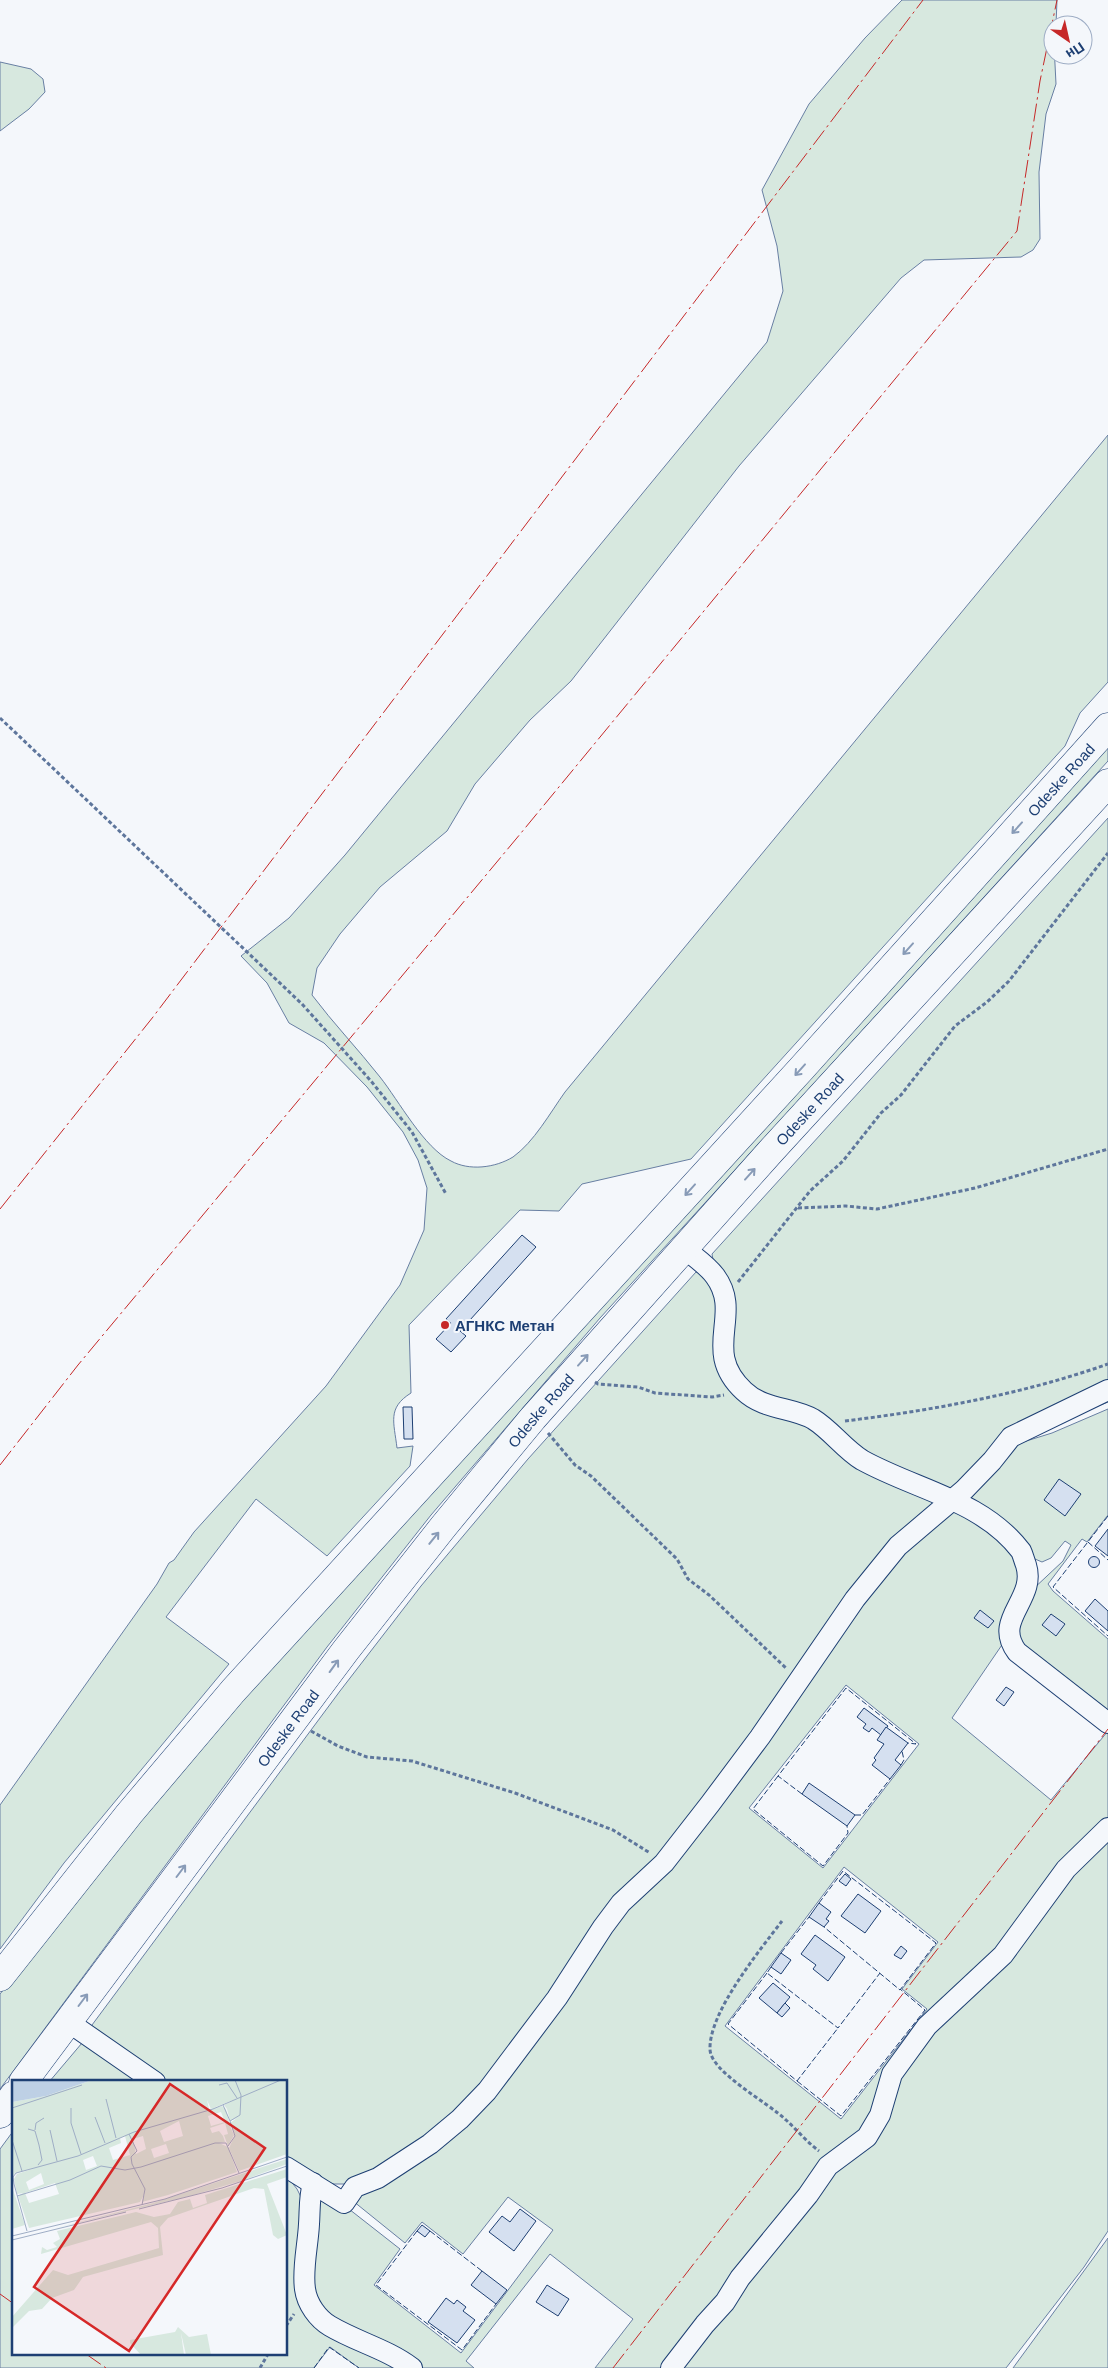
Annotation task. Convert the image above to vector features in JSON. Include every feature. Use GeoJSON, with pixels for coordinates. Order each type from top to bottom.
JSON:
{"type":"FeatureCollection","features":[{"type":"Feature","properties":{"kind":"highway","name":"Odeske Road"},"geometry":{"type":"LineString","coordinates":[[0,1977],[129,1814],[233,1691],[802,1068],[1108,727]]}},
{"type":"Feature","properties":{"kind":"highway","name":"Odeske Road"},"geometry":{"type":"LineString","coordinates":[[24,2080],[395,1586],[533,1418],[684,1248],[1108,783]]}},
{"type":"Feature","properties":{"kind":"highway"},"geometry":{"type":"LineString","coordinates":[[0,2114],[12,2098]]}},
{"type":"Feature","properties":{"kind":"lane"},"geometry":{"type":"LineString","coordinates":[[684,1248],[714,1275],[725,1300],[722,1343],[724,1364],[731,1378],[745,1392],[760,1402],[812,1419],[862,1460],[988,1518],[1022,1553],[1028,1572],[1029,1584],[1009,1626],[1008,1636],[1012,1645],[1017,1652],[1108,1723]]}},
{"type":"Feature","properties":{"kind":"lane"},"geometry":{"type":"LineString","coordinates":[[288,2168],[344,2203],[355,2188],[378,2178],[430,2144],[460,2119],[487,2091],[512,2059],[573,1974],[602,1927],[622,1903],[664,1863],[740,1765],[855,1598],[898,1546],[952,1500],[992,1462],[1011,1437],[1108,1390]]}},
{"type":"Feature","properties":{"kind":"lane"},"geometry":{"type":"LineString","coordinates":[[671,2368],[835,2160],[867,2137],[880,2115],[892,2074],[927,2026],[1003,1955],[1066,1868],[1108,1828]]}},
{"type":"Feature","properties":{"kind":"lane"},"geometry":{"type":"LineString","coordinates":[[67,2022],[152,2080]]}},
{"type":"Feature","properties":{"kind":"lane"},"geometry":{"type":"LineString","coordinates":[[313,2183],[308,2198],[309,2223],[305,2283],[305,2290],[311,2307],[330,2326],[381,2350],[412,2368]]}},
{"type":"Feature","properties":{"kind":"path"},"geometry":{"type":"LineString","coordinates":[[0,718],[302,1004],[371,1081],[412,1132],[446,1194]]}},
{"type":"Feature","properties":{"kind":"path"},"geometry":{"type":"LineString","coordinates":[[725,1300],[798,1208],[810,1190],[843,1161],[881,1113],[901,1095],[955,1026],[987,1002],[1009,981],[1108,853]]}},
{"type":"Feature","properties":{"kind":"path"},"geometry":{"type":"LineString","coordinates":[[798,1208],[846,1206],[877,1209],[975,1188],[1108,1149]]}},
{"type":"Feature","properties":{"kind":"path"},"geometry":{"type":"LineString","coordinates":[[812,1419],[845,1421],[912,1413],[969,1402],[1051,1382],[1108,1364]]}},
{"type":"Feature","properties":{"kind":"path"},"geometry":{"type":"LineString","coordinates":[[576,1368],[598,1384],[638,1387],[655,1393],[712,1397],[745,1392]]}},
{"type":"Feature","properties":{"kind":"path"},"geometry":{"type":"LineString","coordinates":[[533,1418],[551,1435],[575,1465],[591,1476],[677,1559],[688,1579],[709,1595],[786,1668],[797,1683]]}},
{"type":"Feature","properties":{"kind":"path"},"geometry":{"type":"LineString","coordinates":[[294,1719],[338,1746],[367,1757],[412,1761],[515,1792],[613,1830],[664,1863]]}},
{"type":"Feature","properties":{"kind":"path"},"geometry":{"type":"LineString","coordinates":[[782,1921],[739,1979],[715,2024],[710,2049],[713,2060],[724,2072],[786,2120],[818,2151],[835,2160]]}},
{"type":"Feature","properties":{"kind":"path"},"geometry":{"type":"LineString","coordinates":[[260,2368],[267,2356]]}},
{"type":"Feature","properties":{"kind":"shaded area"},"geometry":{"type":"Polygon","coordinates":[[[902,0],[1057,0],[1056,15],[1043,15],[1043,65],[1055,65],[1056,84],[1046,114],[1039,172],[1040,239],[1033,250],[1021,257],[924,260],[901,278],[739,466],[571,681],[530,720],[475,784],[447,831],[380,887],[340,934],[317,968],[312,995],[380,1077],[412,1123],[441,1155],[458,1164],[474,1167],[498,1164],[513,1157],[535,1135],[565,1092],[1108,435],[1108,682],[1080,713],[1065,746],[691,1159],[582,1184],[559,1211],[520,1210],[409,1325],[411,1393],[398,1404],[395,1410],[394,1423],[397,1448],[413,1446],[410,1466],[327,1556],[256,1499],[166,1617],[229,1664],[64,1863],[0,1949],[0,1805],[157,1584],[169,1563],[174,1560],[194,1532],[326,1386],[400,1285],[424,1230],[427,1188],[418,1160],[403,1132],[367,1087],[324,1043],[289,1023],[267,983],[241,956],[289,918],[345,855],[767,342],[783,291],[777,246],[762,190],[809,104],[865,38],[902,0]]]}},
{"type":"Feature","properties":{"kind":"shaded area"},"geometry":{"type":"Polygon","coordinates":[[[0,62],[31,69],[43,79],[45,92],[29,109],[0,131],[0,62]]]}},
{"type":"Feature","properties":{"kind":"shaded area"},"geometry":{"type":"Polygon","coordinates":[[[1108,744],[1108,761],[600,1318],[431,1515],[327,1647],[0,2089],[0,1994],[164,1787],[1108,744]]]}},
{"type":"Feature","properties":{"kind":"shaded area"},"geometry":{"type":"Polygon","coordinates":[[[1108,818],[1108,1402],[1009,1441],[952,1495],[763,1399],[735,1377],[712,1254],[1108,818]]]}},
{"type":"Feature","properties":{"kind":"shaded area"},"geometry":{"type":"Polygon","coordinates":[[[696,1272],[706,1274],[715,1281],[722,1367],[813,1428],[947,1501],[930,1513],[542,2014],[436,2136],[352,2184],[334,2184],[312,2178],[288,2164],[288,2080],[159,2080],[90,2031],[92,2025],[340,1691],[421,1586],[528,1459],[696,1272]]]}},
{"type":"Feature","properties":{"kind":"shaded area"},"geometry":{"type":"Polygon","coordinates":[[[1108,1409],[1108,1515],[1087,1542],[1082,1539],[1048,1584],[1053,1591],[1108,1639],[1108,1718],[1013,1640],[1031,1591],[1063,1561],[1071,1545],[1065,1541],[1051,1558],[1042,1562],[1035,1559],[999,1520],[959,1499],[1010,1450],[1023,1442],[1052,1433],[1108,1409]]]}},
{"type":"Feature","properties":{"kind":"shaded area"},"geometry":{"type":"Polygon","coordinates":[[[948,1509],[966,1511],[1022,1560],[1006,1639],[952,1718],[1051,1800],[1108,1731],[1108,1825],[1048,1889],[952,1999],[879,2107],[667,2368],[595,2368],[633,2319],[550,2254],[466,2361],[474,2368],[422,2368],[408,2356],[327,2319],[310,2285],[313,2188],[340,2202],[400,2249],[374,2285],[461,2353],[553,2230],[508,2197],[463,2254],[422,2222],[405,2243],[353,2201],[445,2135],[868,1587],[948,1509]],[[846,1685],[749,1808],[823,1868],[919,1744],[846,1685]],[[844,1867],[725,2026],[841,2119],[927,2009],[902,1989],[938,1942],[844,1867]]]}},
{"type":"Feature","properties":{"kind":"shaded area"},"geometry":{"type":"Polygon","coordinates":[[[1108,1832],[1108,2231],[1084,2267],[1006,2368],[674,2368],[843,2157],[898,2071],[1108,1832]]]}},
{"type":"Feature","properties":{"kind":"shaded area"},"geometry":{"type":"Polygon","coordinates":[[[82,2043],[144,2080],[51,2080],[82,2043]]]}},
{"type":"Feature","properties":{"kind":"shaded area"},"geometry":{"type":"Polygon","coordinates":[[[12,2133],[12,2356],[288,2356],[288,2178],[297,2189],[304,2203],[305,2303],[404,2368],[359,2368],[330,2347],[314,2368],[0,2368],[0,2149],[12,2133]]]}},
{"type":"Feature","properties":{"kind":"shaded area"},"geometry":{"type":"Polygon","coordinates":[[[1108,2238],[1108,2368],[1013,2368],[1108,2238]]]}},
{"type":"Feature","properties":{"kind":"building"},"geometry":{"type":"Polygon","coordinates":[[[522,1235],[536,1247],[460,1331],[466,1336],[451,1352],[436,1339],[451,1323],[446,1319],[522,1235]]]}},
{"type":"Feature","properties":{"kind":"building"},"geometry":{"type":"Polygon","coordinates":[[[403,1407],[412,1407],[413,1439],[404,1439],[403,1407]]]}},
{"type":"Feature","properties":{"kind":"building"},"geometry":{"type":"Polygon","coordinates":[[[1059,1479],[1081,1494],[1065,1516],[1044,1500],[1059,1479]]]}},
{"type":"Feature","properties":{"kind":"building"},"geometry":{"type":"Polygon","coordinates":[[[1108,1529],[1108,1556],[1095,1546],[1108,1529]]]}},
{"type":"Feature","properties":{"kind":"building"},"geometry":{"type":"Polygon","coordinates":[[[1094,1556],[1100,1562],[1094,1568],[1088,1562],[1094,1556]]]}},
{"type":"Feature","properties":{"kind":"building"},"geometry":{"type":"Polygon","coordinates":[[[1095,1599],[1108,1611],[1108,1631],[1085,1611],[1095,1599]]]}},
{"type":"Feature","properties":{"kind":"building"},"geometry":{"type":"Polygon","coordinates":[[[980,1610],[994,1621],[988,1628],[974,1618],[980,1610]]]}},
{"type":"Feature","properties":{"kind":"building"},"geometry":{"type":"Polygon","coordinates":[[[1051,1614],[1065,1624],[1056,1636],[1042,1625],[1051,1614]]]}},
{"type":"Feature","properties":{"kind":"building"},"geometry":{"type":"Polygon","coordinates":[[[1006,1687],[1014,1692],[1004,1706],[996,1700],[1006,1687]]]}},
{"type":"Feature","properties":{"kind":"building"},"geometry":{"type":"Polygon","coordinates":[[[864,1708],[888,1726],[881,1735],[872,1728],[869,1732],[863,1728],[866,1724],[857,1717],[864,1708]]]}},
{"type":"Feature","properties":{"kind":"building"},"geometry":{"type":"Polygon","coordinates":[[[886,1727],[908,1743],[895,1760],[901,1765],[890,1779],[872,1765],[876,1760],[874,1758],[884,1744],[877,1740],[886,1727]]]}},
{"type":"Feature","properties":{"kind":"building"},"geometry":{"type":"Polygon","coordinates":[[[809,1783],[855,1815],[847,1826],[802,1794],[809,1783]]]}},
{"type":"Feature","properties":{"kind":"building"},"geometry":{"type":"Polygon","coordinates":[[[845,1874],[851,1879],[846,1886],[839,1881],[845,1874]]]}},
{"type":"Feature","properties":{"kind":"building"},"geometry":{"type":"Polygon","coordinates":[[[858,1894],[881,1911],[865,1933],[841,1916],[858,1894]]]}},
{"type":"Feature","properties":{"kind":"building"},"geometry":{"type":"Polygon","coordinates":[[[819,1903],[831,1912],[826,1919],[829,1921],[824,1927],[809,1917],[819,1903]]]}},
{"type":"Feature","properties":{"kind":"building"},"geometry":{"type":"Polygon","coordinates":[[[815,1935],[845,1957],[828,1981],[813,1969],[816,1965],[801,1954],[815,1935]]]}},
{"type":"Feature","properties":{"kind":"building"},"geometry":{"type":"Polygon","coordinates":[[[901,1946],[907,1951],[901,1959],[894,1955],[901,1946]]]}},
{"type":"Feature","properties":{"kind":"building"},"geometry":{"type":"Polygon","coordinates":[[[781,1953],[791,1960],[781,1974],[771,1967],[781,1953]]]}},
{"type":"Feature","properties":{"kind":"building"},"geometry":{"type":"Polygon","coordinates":[[[773,1983],[790,1997],[777,2013],[759,1998],[773,1983]]]}},
{"type":"Feature","properties":{"kind":"building"},"geometry":{"type":"Polygon","coordinates":[[[785,2003],[790,2008],[782,2017],[777,2013],[785,2003]]]}},
{"type":"Feature","properties":{"kind":"building"},"geometry":{"type":"Polygon","coordinates":[[[520,2209],[536,2221],[514,2251],[489,2232],[502,2216],[510,2222],[520,2209]]]}},
{"type":"Feature","properties":{"kind":"building"},"geometry":{"type":"Polygon","coordinates":[[[422,2225],[430,2231],[425,2237],[417,2231],[422,2225]]]}},
{"type":"Feature","properties":{"kind":"building"},"geometry":{"type":"Polygon","coordinates":[[[482,2271],[507,2290],[496,2304],[471,2285],[482,2271]]]}},
{"type":"Feature","properties":{"kind":"building"},"geometry":{"type":"Polygon","coordinates":[[[547,2285],[569,2299],[558,2316],[536,2302],[547,2285]]]}},
{"type":"Feature","properties":{"kind":"building"},"geometry":{"type":"Polygon","coordinates":[[[446,2298],[454,2304],[457,2300],[466,2307],[463,2311],[475,2320],[457,2343],[428,2322],[446,2298]]]}},
{"type":"Feature","properties":{"kind":"fence"},"geometry":{"type":"LineString","coordinates":[[1108,1516],[1053,1587],[1108,1636]]}},
{"type":"Feature","properties":{"kind":"fence"},"geometry":{"type":"LineString","coordinates":[[1088,1542],[1108,1560]]}},
{"type":"Feature","properties":{"kind":"fence"},"geometry":{"type":"LineString","coordinates":[[802,1794],[778,1776],[846,1688],[916,1744],[908,1743]]}},
{"type":"Feature","properties":{"kind":"fence"},"geometry":{"type":"LineString","coordinates":[[901,1765],[904,1760],[902,1751]]}},
{"type":"Feature","properties":{"kind":"fence"},"geometry":{"type":"LineString","coordinates":[[778,1776],[753,1809],[823,1866],[848,1833],[847,1826]]}},
{"type":"Feature","properties":{"kind":"fence"},"geometry":{"type":"LineString","coordinates":[[855,1815],[862,1815],[890,1779]]}},
{"type":"Feature","properties":{"kind":"fence"},"geometry":{"type":"LineString","coordinates":[[819,1903],[843,1871],[936,1943],[900,1990],[824,1927]]}},
{"type":"Feature","properties":{"kind":"fence"},"geometry":{"type":"LineString","coordinates":[[781,1953],[809,1917]]}},
{"type":"Feature","properties":{"kind":"fence"},"geometry":{"type":"LineString","coordinates":[[771,1967],[767,1973],[838,2028],[880,1973]]}},
{"type":"Feature","properties":{"kind":"fence"},"geometry":{"type":"LineString","coordinates":[[767,1973],[728,2024],[797,2081],[838,2028]]}},
{"type":"Feature","properties":{"kind":"fence"},"geometry":{"type":"LineString","coordinates":[[797,2081],[841,2116],[925,2010],[900,1989]]}},
{"type":"Feature","properties":{"kind":"fence"},"geometry":{"type":"LineString","coordinates":[[417,2231],[376,2285],[462,2350],[496,2304]]}},
{"type":"Feature","properties":{"kind":"fence"},"geometry":{"type":"LineString","coordinates":[[430,2231],[482,2271]]}},
{"type":"Feature","properties":{"kind":"fence"},"geometry":{"type":"LineString","coordinates":[[314,2368],[329,2347],[359,2368]]}},
{"type":"Feature","properties":{"kind":"power"},"geometry":{"type":"LineString","coordinates":[[0,1209],[153,1017],[923,0]]}},
{"type":"Feature","properties":{"kind":"power"},"geometry":{"type":"LineString","coordinates":[[0,1465],[78,1365],[521,833],[1017,231],[1040,81],[1057,0]]}},
{"type":"Feature","properties":{"kind":"power"},"geometry":{"type":"LineString","coordinates":[[613,2368],[1108,1729]]}},
{"type":"Feature","properties":{"kind":"power"},"geometry":{"type":"LineString","coordinates":[[0,2294],[12,2303]]}},
{"type":"Feature","properties":{"kind":"power"},"geometry":{"type":"LineString","coordinates":[[89,2356],[106,2368]]}},
{"type":"Feature","properties":{"kind":"place","name":"АГНКС Метан"},"geometry":{"type":"Point","coordinates":[445,1325]}}]}
